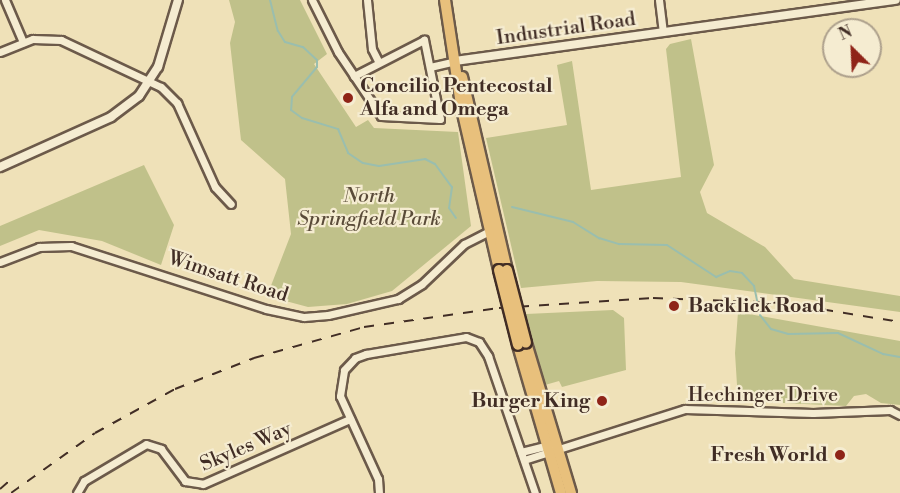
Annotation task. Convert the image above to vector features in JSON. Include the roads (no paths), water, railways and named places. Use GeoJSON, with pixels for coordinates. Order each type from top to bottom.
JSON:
{"type":"FeatureCollection","features":[{"type":"Feature","properties":{"kind":"main road"},"geometry":{"type":"LineString","coordinates":[[445,0],[455,61],[469,100],[493,229],[546,449],[561,493]]}},
{"type":"Feature","properties":{"kind":"main road"},"geometry":{"type":"LineString","coordinates":[[522,344],[571,493]]}},
{"type":"Feature","properties":{"kind":"street"},"geometry":{"type":"LineString","coordinates":[[5,0],[23,42]]}},
{"type":"Feature","properties":{"kind":"street"},"geometry":{"type":"LineString","coordinates":[[0,167],[111,117],[139,96],[151,82],[178,0]]}},
{"type":"Feature","properties":{"kind":"street"},"geometry":{"type":"LineString","coordinates":[[312,0],[354,76],[384,118],[440,119],[424,40],[378,61],[354,76]]}},
{"type":"Feature","properties":{"kind":"street"},"geometry":{"type":"LineString","coordinates":[[368,0],[372,50],[378,61]]}},
{"type":"Feature","properties":{"kind":"street"},"geometry":{"type":"LineString","coordinates":[[659,0],[663,32]]}},
{"type":"Feature","properties":{"kind":"street","name":"Industrial Road"},"geometry":{"type":"LineString","coordinates":[[455,61],[896,0]]}},
{"type":"Feature","properties":{"kind":"street"},"geometry":{"type":"LineString","coordinates":[[0,52],[23,42],[40,38],[61,40],[151,82],[177,103],[215,187],[231,204]]}},
{"type":"Feature","properties":{"kind":"street"},"geometry":{"type":"LineString","coordinates":[[430,67],[455,61]]}},
{"type":"Feature","properties":{"kind":"street","name":"Wimsatt Road"},"geometry":{"type":"LineString","coordinates":[[0,262],[39,247],[71,246],[266,309],[304,317],[328,315],[382,304],[404,296],[464,244],[493,229]]}},
{"type":"Feature","properties":{"kind":"street"},"geometry":{"type":"LineString","coordinates":[[379,493],[378,479],[339,390],[344,370],[355,358],[471,338],[479,342],[488,356],[535,493]]}},
{"type":"Feature","properties":{"kind":"street","name":"Hechinger Drive"},"geometry":{"type":"LineString","coordinates":[[557,447],[685,409],[890,410],[900,415]]}},
{"type":"Feature","properties":{"kind":"street","name":"Skyles Way"},"geometry":{"type":"LineString","coordinates":[[77,493],[84,481],[146,444],[161,449],[185,481],[203,484],[350,419]]}},
{"type":"Feature","properties":{"kind":"street"},"geometry":{"type":"LineString","coordinates":[[522,456],[557,447]]}},
{"type":"Feature","properties":{"kind":"waterway"},"geometry":{"type":"LineString","coordinates":[[270,0],[278,31],[285,42],[303,47],[317,60],[317,67],[292,97],[291,110],[302,118],[338,129],[348,153],[363,163],[379,166],[425,159],[435,164],[452,187],[449,208],[456,218]]}},
{"type":"Feature","properties":{"kind":"waterway"},"geometry":{"type":"LineString","coordinates":[[512,207],[573,222],[599,238],[619,244],[667,245],[716,277],[730,271],[742,273],[754,286],[760,315],[771,329],[788,334],[838,333],[883,354],[900,357]]}},
{"type":"Feature","properties":{"kind":"railway"},"geometry":{"type":"LineString","coordinates":[[11,493],[95,433],[175,389],[254,358],[364,327],[499,308],[653,298],[784,303],[900,322]]}},
{"type":"Feature","properties":{"kind":"railway"},"geometry":{"type":"LineString","coordinates":[[0,489],[8,482]]}},
{"type":"Feature","properties":{"kind":"place","name":"Concilio Pentecostal Alfa and Omega"},"geometry":{"type":"Point","coordinates":[348,98]}},
{"type":"Feature","properties":{"kind":"place","name":"Backlick Road"},"geometry":{"type":"Point","coordinates":[674,306]}},
{"type":"Feature","properties":{"kind":"place","name":"Burger King"},"geometry":{"type":"Point","coordinates":[602,401]}},
{"type":"Feature","properties":{"kind":"place","name":"Fresh World"},"geometry":{"type":"Point","coordinates":[840,455]}},
{"type":"Feature","properties":{"kind":"park label","name":"North Springfield Park"},"geometry":{"type":"Point","coordinates":[369,208]}}]}
